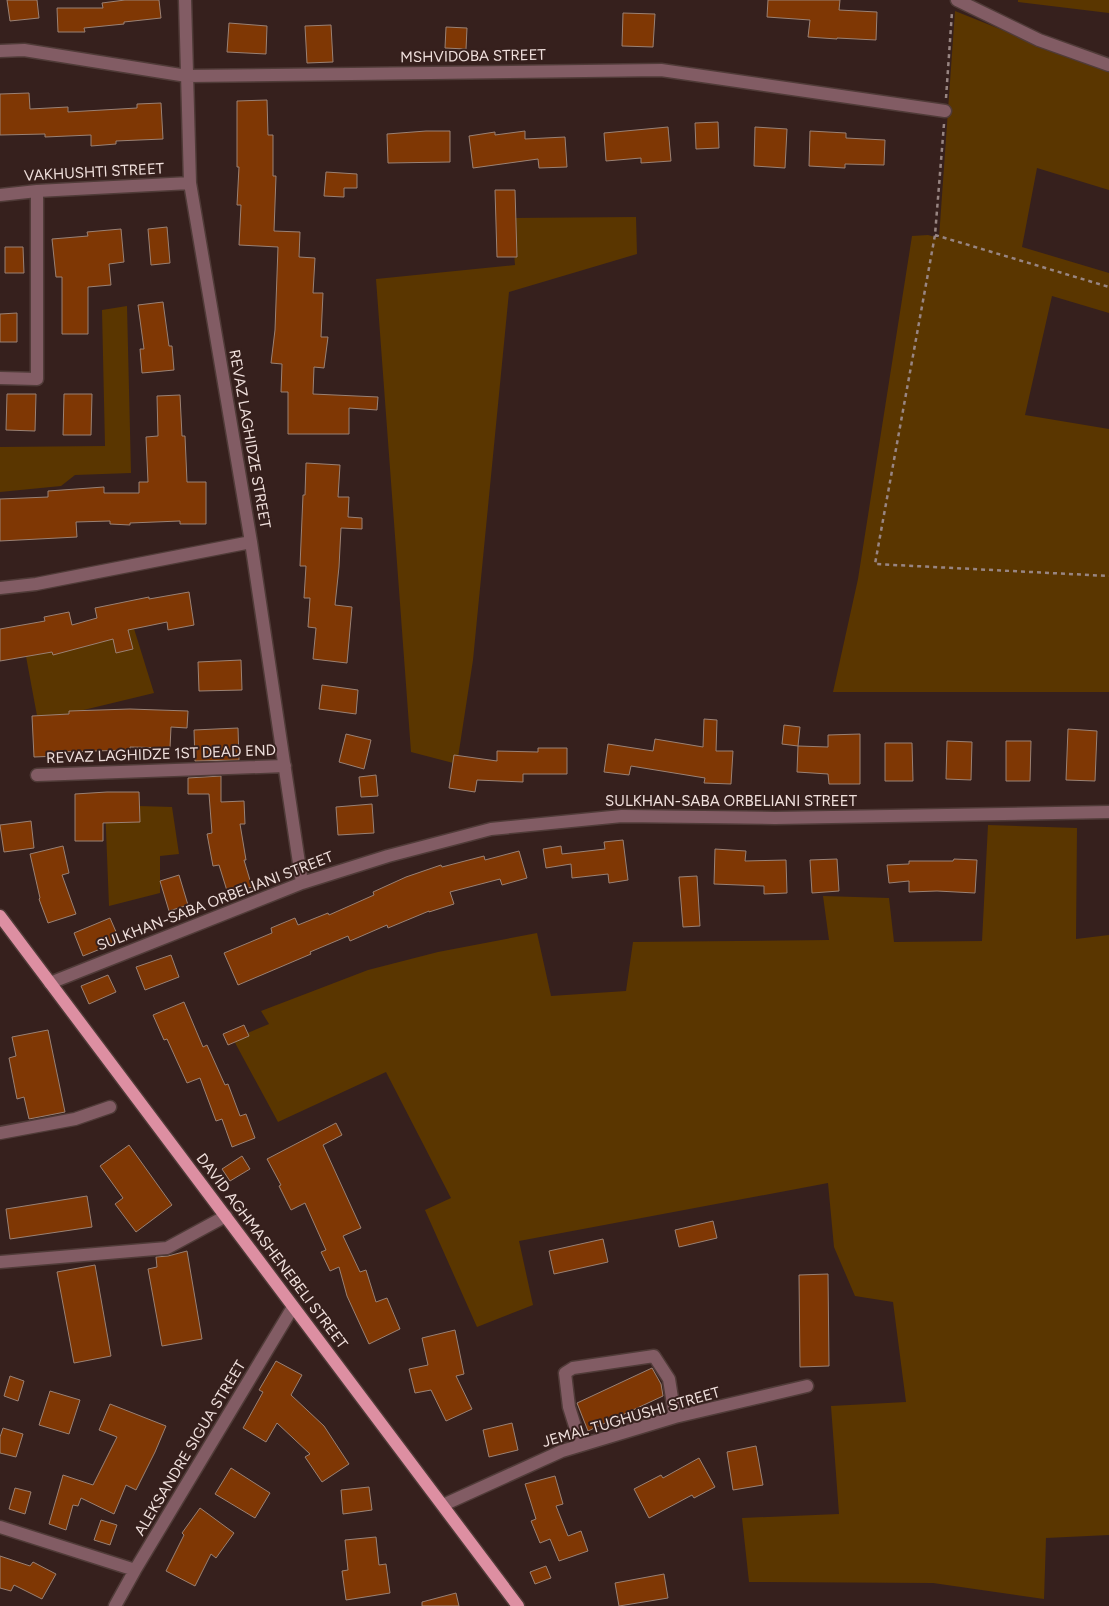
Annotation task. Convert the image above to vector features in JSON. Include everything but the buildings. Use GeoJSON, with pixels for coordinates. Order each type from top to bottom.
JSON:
{"type":"FeatureCollection","features":[{"type":"Feature","properties":{"kind":"main road","name":"DAVID AGHMASHENEBELI STREET"},"geometry":{"type":"LineString","coordinates":[[0,916],[518,1606]]}},
{"type":"Feature","properties":{"kind":"street","name":"REVAZ LAGHIDZE STREET"},"geometry":{"type":"LineString","coordinates":[[185,0],[190,183],[252,542],[302,883]]}},
{"type":"Feature","properties":{"kind":"street"},"geometry":{"type":"LineString","coordinates":[[954,5],[1039,40],[1109,64]]}},
{"type":"Feature","properties":{"kind":"street","name":"MSHVIDOBA STREET"},"geometry":{"type":"LineString","coordinates":[[0,51],[24,50],[187,76],[662,70],[945,111]]}},
{"type":"Feature","properties":{"kind":"street","name":"VAKHUSHTI STREET"},"geometry":{"type":"LineString","coordinates":[[0,195],[37,191],[190,183]]}},
{"type":"Feature","properties":{"kind":"street"},"geometry":{"type":"LineString","coordinates":[[0,378],[37,379],[37,191]]}},
{"type":"Feature","properties":{"kind":"street"},"geometry":{"type":"LineString","coordinates":[[0,588],[36,584],[252,542]]}},
{"type":"Feature","properties":{"kind":"street","name":"REVAZ LAGHIDZE 1ST DEAD END"},"geometry":{"type":"LineString","coordinates":[[38,775],[286,766]]}},
{"type":"Feature","properties":{"kind":"street","name":"SULKHAN-SABA ORBELIANI STREET"},"geometry":{"type":"LineString","coordinates":[[50,983],[302,883],[388,856],[491,829],[622,816],[775,818],[1109,812]]}},
{"type":"Feature","properties":{"kind":"street"},"geometry":{"type":"LineString","coordinates":[[0,1133],[75,1119],[110,1107]]}},
{"type":"Feature","properties":{"kind":"street"},"geometry":{"type":"LineString","coordinates":[[0,1262],[167,1248],[226,1216]]}},
{"type":"Feature","properties":{"kind":"street","name":"ALEKSANDRE SIGUA STREET"},"geometry":{"type":"LineString","coordinates":[[116,1606],[135,1570],[294,1307]]}},
{"type":"Feature","properties":{"kind":"street"},"geometry":{"type":"LineString","coordinates":[[580,1445],[569,1407],[565,1373],[573,1368],[654,1356],[669,1379],[675,1417]]}},
{"type":"Feature","properties":{"kind":"street","name":"JEMAL TUGHUSHI STREET"},"geometry":{"type":"LineString","coordinates":[[442,1505],[562,1451],[580,1445],[675,1417],[807,1386]]}},
{"type":"Feature","properties":{"kind":"street"},"geometry":{"type":"LineString","coordinates":[[0,1527],[135,1570]]}},
{"type":"Feature","properties":{"kind":"path"},"geometry":{"type":"LineString","coordinates":[[954,5],[935,235],[875,564],[1109,576]]}},
{"type":"Feature","properties":{"kind":"path"},"geometry":{"type":"LineString","coordinates":[[935,235],[1109,287]]}},
{"type":"Feature","properties":{"kind":"shaded area"},"geometry":{"type":"Polygon","coordinates":[[[1018,0],[1109,0],[1109,13],[1018,2],[1018,0]]]}},
{"type":"Feature","properties":{"kind":"shaded area"},"geometry":{"type":"Polygon","coordinates":[[[955,11],[1042,46],[1109,68],[1109,190],[1037,168],[1022,247],[1109,273],[1109,313],[1052,296],[1025,415],[1109,429],[1109,692],[833,692],[858,579],[912,236],[928,235],[939,238],[955,11]]]}},
{"type":"Feature","properties":{"kind":"shaded area"},"geometry":{"type":"Polygon","coordinates":[[[636,217],[637,254],[509,292],[473,660],[457,764],[411,752],[376,279],[515,265],[511,218],[636,217]]]}},
{"type":"Feature","properties":{"kind":"shaded area"},"geometry":{"type":"Polygon","coordinates":[[[127,306],[131,473],[75,475],[61,486],[0,492],[0,447],[105,446],[102,310],[127,306]]]}},
{"type":"Feature","properties":{"kind":"shaded area"},"geometry":{"type":"Polygon","coordinates":[[[131,619],[154,693],[38,721],[25,651],[131,619]]]}},
{"type":"Feature","properties":{"kind":"shaded area"},"geometry":{"type":"Polygon","coordinates":[[[105,805],[172,807],[179,854],[160,856],[160,893],[109,906],[105,805]]]}},
{"type":"Feature","properties":{"kind":"shaded area"},"geometry":{"type":"Polygon","coordinates":[[[988,825],[1077,828],[1076,939],[1109,935],[1109,1535],[1046,1538],[1044,1599],[933,1583],[749,1582],[742,1518],[839,1514],[831,1406],[906,1402],[893,1302],[855,1296],[834,1247],[828,1183],[519,1241],[533,1305],[477,1327],[425,1210],[451,1198],[386,1072],[278,1122],[233,1039],[269,1024],[261,1011],[368,970],[438,952],[537,933],[551,996],[626,991],[633,942],[829,940],[823,896],[889,898],[894,942],[982,941],[988,825]]]}}]}
